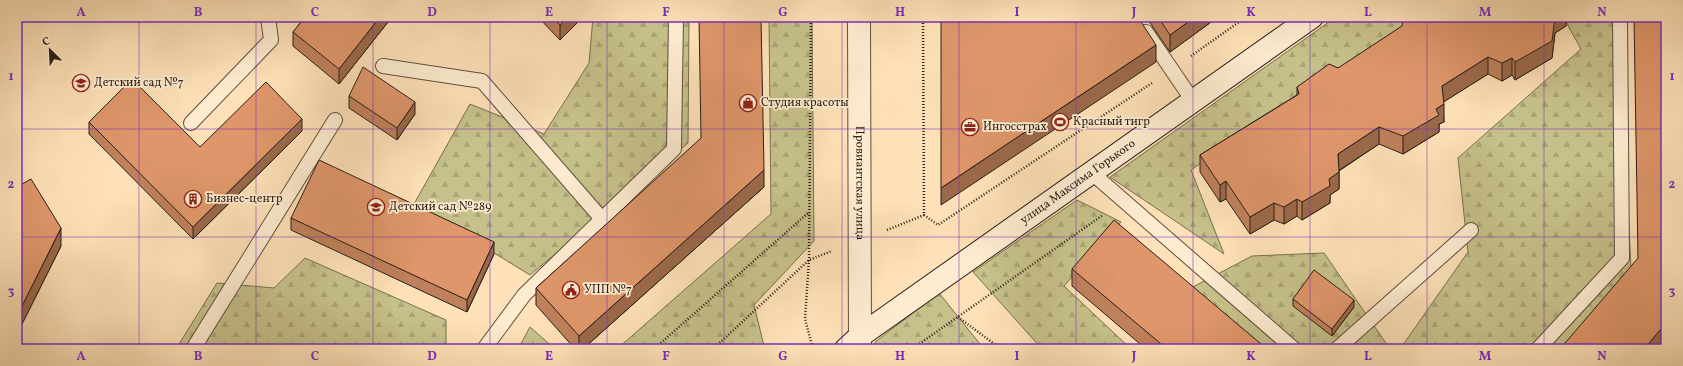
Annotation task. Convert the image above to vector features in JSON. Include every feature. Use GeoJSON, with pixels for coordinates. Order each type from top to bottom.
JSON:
{"type":"FeatureCollection","features":[{"type":"Feature","properties":{"kind":"street","name":"Провиантская улица"},"geometry":{"type":"LineString","coordinates":[[855,345],[859,17]]}},
{"type":"Feature","properties":{"kind":"street","name":"улица Максима Горького"},"geometry":{"type":"LineString","coordinates":[[855,345],[1092,173],[1312,17]]}},
{"type":"Feature","properties":{"kind":"lane"},"geometry":{"type":"LineString","coordinates":[[191,123],[271,40],[268,17]]}},
{"type":"Feature","properties":{"kind":"lane"},"geometry":{"type":"LineString","coordinates":[[484,349],[524,295],[674,149],[676,17]]}},
{"type":"Feature","properties":{"kind":"lane"},"geometry":{"type":"LineString","coordinates":[[1538,349],[1622,258],[1620,17]]}},
{"type":"Feature","properties":{"kind":"lane"},"geometry":{"type":"LineString","coordinates":[[1138,21],[1193,101]]}},
{"type":"Feature","properties":{"kind":"lane"},"geometry":{"type":"LineString","coordinates":[[383,66],[482,81],[602,219]]}},
{"type":"Feature","properties":{"kind":"lane"},"geometry":{"type":"LineString","coordinates":[[193,349],[335,120]]}},
{"type":"Feature","properties":{"kind":"lane"},"geometry":{"type":"LineString","coordinates":[[1092,173],[1294,349]]}},
{"type":"Feature","properties":{"kind":"lane"},"geometry":{"type":"LineString","coordinates":[[1337,349],[1471,230]]}},
{"type":"Feature","properties":{"kind":"path"},"geometry":{"type":"LineString","coordinates":[[812,17],[808,213],[809,260],[805,318],[813,349]]}},
{"type":"Feature","properties":{"kind":"path"},"geometry":{"type":"LineString","coordinates":[[923,17],[924,215],[938,225],[1172,70],[1246,17]]}},
{"type":"Feature","properties":{"kind":"path"},"geometry":{"type":"LineString","coordinates":[[912,349],[1123,201]]}},
{"type":"Feature","properties":{"kind":"path"},"geometry":{"type":"LineString","coordinates":[[654,349],[808,213]]}},
{"type":"Feature","properties":{"kind":"path"},"geometry":{"type":"LineString","coordinates":[[713,349],[809,260]]}},
{"type":"Feature","properties":{"kind":"path"},"geometry":{"type":"LineString","coordinates":[[958,317],[1001,349]]}},
{"type":"Feature","properties":{"kind":"green space"},"geometry":{"type":"Polygon","coordinates":[[[593,17],[689,17],[688,143],[530,275],[414,204],[470,104],[544,134],[589,63],[593,17]]]}},
{"type":"Feature","properties":{"kind":"green space"},"geometry":{"type":"Polygon","coordinates":[[[769,17],[812,17],[814,241],[754,305],[764,346],[761,349],[617,349],[771,214],[769,17]]]}},
{"type":"Feature","properties":{"kind":"green space"},"geometry":{"type":"Polygon","coordinates":[[[1336,17],[1418,17],[1191,170],[1224,254],[1110,177],[1336,17]]]}},
{"type":"Feature","properties":{"kind":"green space"},"geometry":{"type":"Polygon","coordinates":[[[1563,17],[1618,17],[1631,268],[1562,349],[1400,349],[1468,252],[1458,158],[1581,49],[1563,17]]]}},
{"type":"Feature","properties":{"kind":"green space"},"geometry":{"type":"Polygon","coordinates":[[[1077,200],[1121,222],[1064,286],[1131,349],[1042,349],[973,272],[1077,200]]]}},
{"type":"Feature","properties":{"kind":"green space"},"geometry":{"type":"Polygon","coordinates":[[[1324,253],[1390,349],[1264,349],[1191,288],[1252,256],[1324,253]]]}},
{"type":"Feature","properties":{"kind":"green space"},"geometry":{"type":"Polygon","coordinates":[[[305,258],[446,320],[446,349],[176,349],[217,283],[274,288],[305,258]]]}},
{"type":"Feature","properties":{"kind":"green space"},"geometry":{"type":"Polygon","coordinates":[[[939,293],[984,349],[877,349],[875,342],[939,293]]]}},
{"type":"Feature","properties":{"kind":"green space"},"geometry":{"type":"Polygon","coordinates":[[[530,327],[555,349],[518,349],[530,327]]]}},
{"type":"Feature","properties":{"kind":"building"},"geometry":{"type":"Polygon","coordinates":[[[305,17],[380,17],[339,69],[293,32],[305,17]]]}},
{"type":"Feature","properties":{"kind":"building"},"geometry":{"type":"Polygon","coordinates":[[[552,17],[568,17],[560,25],[552,17]]]}},
{"type":"Feature","properties":{"kind":"building"},"geometry":{"type":"Polygon","coordinates":[[[699,17],[761,17],[764,170],[579,336],[536,288],[701,138],[699,17]]]}},
{"type":"Feature","properties":{"kind":"building"},"geometry":{"type":"Polygon","coordinates":[[[941,17],[1138,17],[1156,45],[941,188],[941,17]]]}},
{"type":"Feature","properties":{"kind":"building"},"geometry":{"type":"Polygon","coordinates":[[[1158,17],[1195,17],[1170,35],[1158,17]]]}},
{"type":"Feature","properties":{"kind":"building"},"geometry":{"type":"Polygon","coordinates":[[[1403,17],[1555,17],[1552,41],[1515,62],[1512,58],[1502,63],[1488,57],[1442,86],[1444,104],[1436,109],[1439,115],[1403,136],[1379,127],[1338,154],[1339,172],[1329,179],[1330,186],[1302,202],[1297,199],[1284,207],[1274,203],[1250,217],[1226,181],[1220,185],[1200,155],[1299,94],[1297,87],[1329,64],[1338,68],[1402,26],[1403,17]]]}},
{"type":"Feature","properties":{"kind":"building"},"geometry":{"type":"Polygon","coordinates":[[[1634,17],[1666,17],[1666,323],[1644,349],[1560,349],[1638,258],[1634,17]]]}},
{"type":"Feature","properties":{"kind":"building"},"geometry":{"type":"Polygon","coordinates":[[[363,67],[415,102],[397,128],[349,96],[363,67]]]}},
{"type":"Feature","properties":{"kind":"building","name":"Бизнес-центр"},"geometry":{"type":"Polygon","coordinates":[[[132,79],[200,147],[266,82],[302,119],[193,227],[89,122],[132,79]]]}},
{"type":"Feature","properties":{"kind":"building"},"geometry":{"type":"Polygon","coordinates":[[[319,160],[494,242],[467,300],[291,218],[319,160]]]}},
{"type":"Feature","properties":{"kind":"building"},"geometry":{"type":"Polygon","coordinates":[[[31,179],[61,228],[20,310],[17,309],[17,187],[31,179]]]}},
{"type":"Feature","properties":{"kind":"building"},"geometry":{"type":"Polygon","coordinates":[[[1114,220],[1267,349],[1167,349],[1072,269],[1114,220]]]}},
{"type":"Feature","properties":{"kind":"building"},"geometry":{"type":"Polygon","coordinates":[[[1314,270],[1354,300],[1332,329],[1293,299],[1314,270]]]}},
{"type":"Feature","properties":{"kind":"place","name":"Детский сад №7"},"geometry":{"type":"Point","coordinates":[81,83]}},
{"type":"Feature","properties":{"kind":"place","name":"Студия красоты"},"geometry":{"type":"Point","coordinates":[748,103]}},
{"type":"Feature","properties":{"kind":"place","name":"Красный тигр"},"geometry":{"type":"Point","coordinates":[1060,122]}},
{"type":"Feature","properties":{"kind":"place","name":"Ингосстрах"},"geometry":{"type":"Point","coordinates":[970,127]}},
{"type":"Feature","properties":{"kind":"place","name":"Бизнес-центр"},"geometry":{"type":"Point","coordinates":[193,199]}},
{"type":"Feature","properties":{"kind":"place","name":"Детский сад №289"},"geometry":{"type":"Point","coordinates":[376,207]}},
{"type":"Feature","properties":{"kind":"place","name":"УПП №7"},"geometry":{"type":"Point","coordinates":[571,290]}}]}
